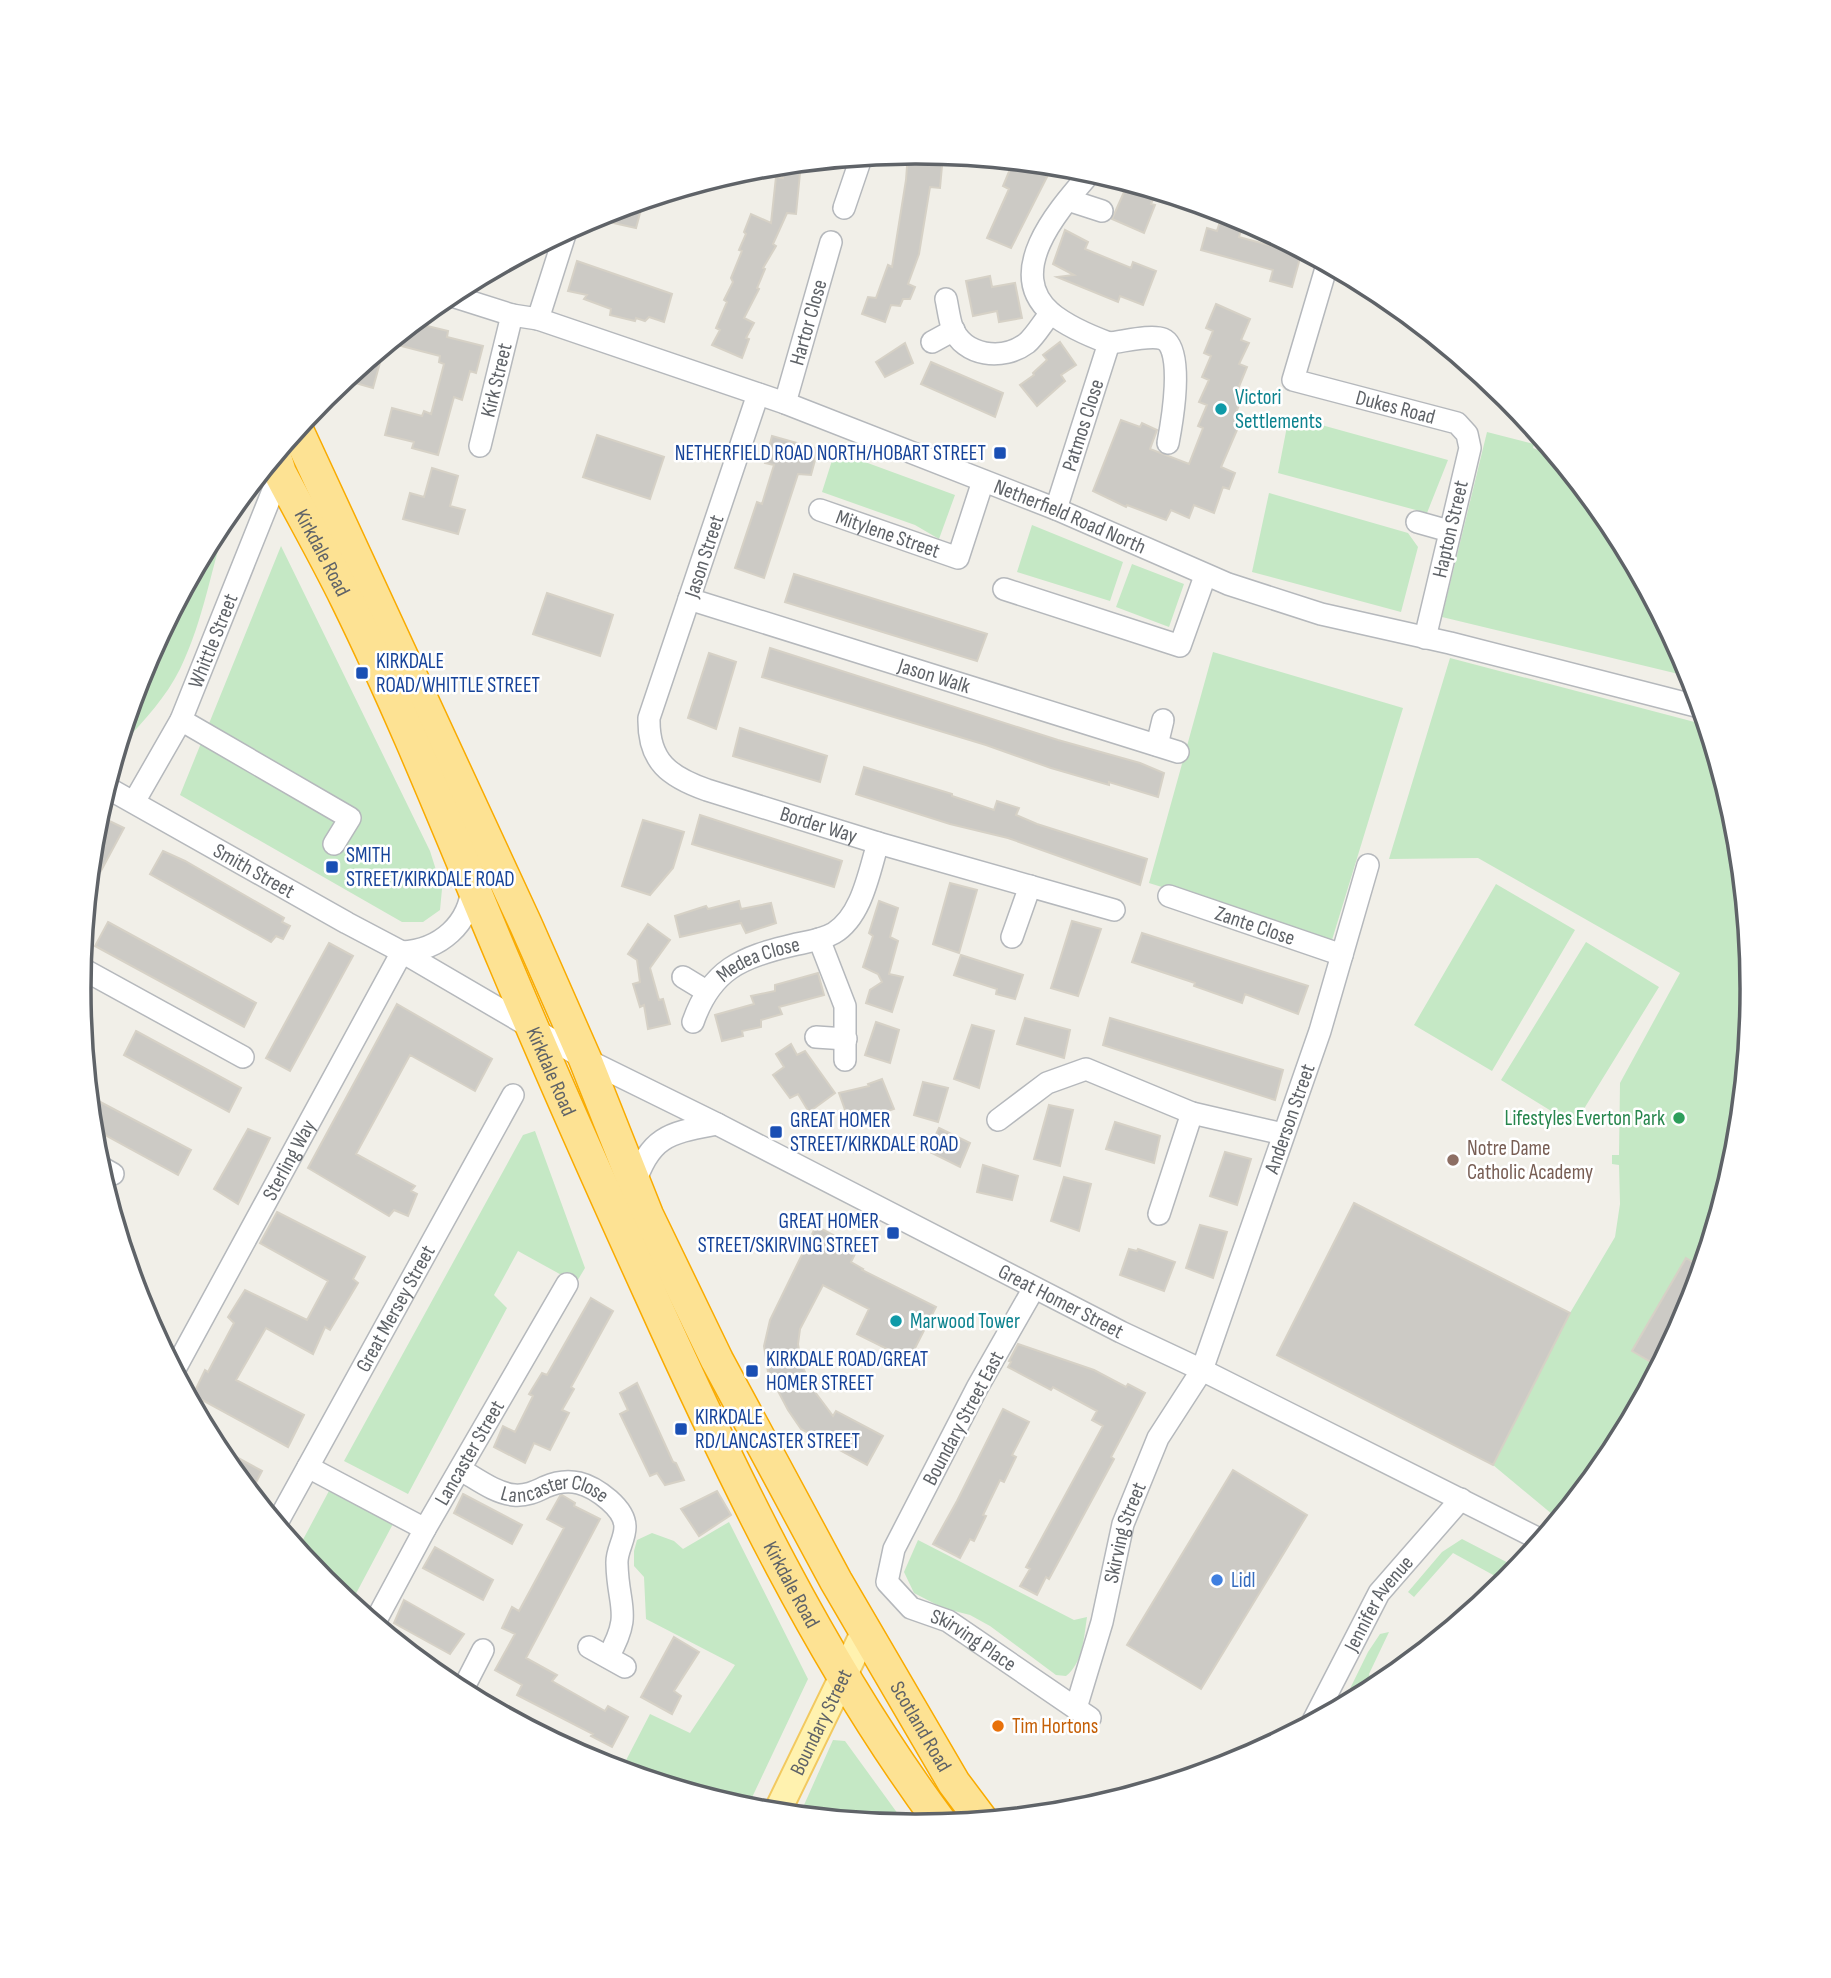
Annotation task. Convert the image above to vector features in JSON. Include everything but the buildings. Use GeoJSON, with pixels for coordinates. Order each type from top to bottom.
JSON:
{"type":"FeatureCollection","features":[{"type":"Feature","properties":{"kind":"highway","name":"Kirkdale Road"},"geometry":{"type":"LineString","coordinates":[[301,439],[585,1059],[634,1186],[723,1372],[865,1631]]}},
{"type":"Feature","properties":{"kind":"highway","name":"Kirkdale Road"},"geometry":{"type":"LineString","coordinates":[[278,467],[347,600],[436,794],[472,886],[588,1158],[689,1379],[759,1521],[844,1677]]}},
{"type":"Feature","properties":{"kind":"highway","name":"Scotland Road"},"geometry":{"type":"LineString","coordinates":[[865,1631],[954,1783],[975,1811]]}},
{"type":"Feature","properties":{"kind":"highway","name":"Scotland Road"},"geometry":{"type":"LineString","coordinates":[[844,1677],[875,1729],[934,1813]]}},
{"type":"Feature","properties":{"kind":"main road","name":"Boundary Street"},"geometry":{"type":"LineString","coordinates":[[782,1802],[865,1631]]}},
{"type":"Feature","properties":{"kind":"street"},"geometry":{"type":"LineString","coordinates":[[844,208],[859,166]]}},
{"type":"Feature","properties":{"kind":"street"},"geometry":{"type":"LineString","coordinates":[[1083,182],[1044,233],[1032,267],[1034,285],[1051,313],[1109,344],[1155,337],[1164,339],[1171,345],[1175,356],[1173,416],[1168,443]]}},
{"type":"Feature","properties":{"kind":"street"},"geometry":{"type":"LineString","coordinates":[[1068,200],[1102,211]]}},
{"type":"Feature","properties":{"kind":"street","name":"Hartor Close"},"geometry":{"type":"LineString","coordinates":[[785,403],[831,242]]}},
{"type":"Feature","properties":{"kind":"street"},"geometry":{"type":"LineString","coordinates":[[538,320],[562,245]]}},
{"type":"Feature","properties":{"kind":"street","name":"Dukes Road"},"geometry":{"type":"LineString","coordinates":[[1325,273],[1293,380],[1457,423]]}},
{"type":"Feature","properties":{"kind":"street","name":"Netherfield Road North"},"geometry":{"type":"LineString","coordinates":[[463,299],[538,320],[785,403],[1056,509],[1205,576],[1321,614],[1450,643],[1689,704]]}},
{"type":"Feature","properties":{"kind":"street"},"geometry":{"type":"LineString","coordinates":[[946,299],[954,330],[959,338],[978,352],[988,355],[1007,354],[1029,341],[1051,313]]}},
{"type":"Feature","properties":{"kind":"street","name":"Kirk Street"},"geometry":{"type":"LineString","coordinates":[[480,446],[512,315]]}},
{"type":"Feature","properties":{"kind":"street"},"geometry":{"type":"LineString","coordinates":[[932,342],[954,330]]}},
{"type":"Feature","properties":{"kind":"street","name":"Patmos Close"},"geometry":{"type":"LineString","coordinates":[[1056,509],[1109,344]]}},
{"type":"Feature","properties":{"kind":"street","name":"Jason Street"},"geometry":{"type":"LineString","coordinates":[[649,718],[758,394]]}},
{"type":"Feature","properties":{"kind":"street","name":"Hapton Street"},"geometry":{"type":"LineString","coordinates":[[1425,638],[1470,448],[1467,434],[1457,423]]}},
{"type":"Feature","properties":{"kind":"street","name":"Whittle Street"},"geometry":{"type":"LineString","coordinates":[[134,803],[181,720],[272,474]]}},
{"type":"Feature","properties":{"kind":"street","name":"Mitylene Street"},"geometry":{"type":"LineString","coordinates":[[820,510],[958,558],[983,481]]}},
{"type":"Feature","properties":{"kind":"street"},"geometry":{"type":"LineString","coordinates":[[1417,522],[1449,531]]}},
{"type":"Feature","properties":{"kind":"street"},"geometry":{"type":"LineString","coordinates":[[1004,589],[1180,646],[1205,576]]}},
{"type":"Feature","properties":{"kind":"street","name":"Jason Walk"},"geometry":{"type":"LineString","coordinates":[[689,599],[1178,752]]}},
{"type":"Feature","properties":{"kind":"street","name":"Border Way"},"geometry":{"type":"LineString","coordinates":[[649,718],[649,732],[656,754],[668,771],[682,781],[878,843],[1114,910]]}},
{"type":"Feature","properties":{"kind":"street"},"geometry":{"type":"LineString","coordinates":[[181,720],[350,818],[334,844]]}},
{"type":"Feature","properties":{"kind":"street"},"geometry":{"type":"LineString","coordinates":[[1157,745],[1163,720]]}},
{"type":"Feature","properties":{"kind":"street","name":"Smith Street"},"geometry":{"type":"LineString","coordinates":[[115,793],[402,952],[585,1059]]}},
{"type":"Feature","properties":{"kind":"street","name":"Medea Close"},"geometry":{"type":"LineString","coordinates":[[693,1022],[706,991],[728,969],[771,950],[835,933],[856,908],[878,843]]}},
{"type":"Feature","properties":{"kind":"street","name":"Anderson Street"},"geometry":{"type":"LineString","coordinates":[[1202,1370],[1320,1031],[1368,865]]}},
{"type":"Feature","properties":{"kind":"street"},"geometry":{"type":"LineString","coordinates":[[402,952],[425,949],[447,936],[464,916],[472,896],[472,886]]}},
{"type":"Feature","properties":{"kind":"street"},"geometry":{"type":"LineString","coordinates":[[1012,937],[1030,886]]}},
{"type":"Feature","properties":{"kind":"street","name":"Zante Close"},"geometry":{"type":"LineString","coordinates":[[1169,896],[1342,955]]}},
{"type":"Feature","properties":{"kind":"street","name":"Medea Close"},"geometry":{"type":"LineString","coordinates":[[816,1037],[845,1050],[845,1006],[819,939]]}},
{"type":"Feature","properties":{"kind":"street","name":"Sterling Way"},"geometry":{"type":"LineString","coordinates":[[180,1361],[402,952]]}},
{"type":"Feature","properties":{"kind":"street"},"geometry":{"type":"LineString","coordinates":[[92,974],[243,1057]]}},
{"type":"Feature","properties":{"kind":"street","name":"Medea Close"},"geometry":{"type":"LineString","coordinates":[[683,977],[706,991]]}},
{"type":"Feature","properties":{"kind":"street","name":"Great Homer Street"},"geometry":{"type":"LineString","coordinates":[[585,1059],[1121,1332],[1533,1536]]}},
{"type":"Feature","properties":{"kind":"street"},"geometry":{"type":"LineString","coordinates":[[998,1120],[1047,1083],[1086,1069],[1192,1113],[1283,1134]]}},
{"type":"Feature","properties":{"kind":"street","name":"Great Mersey Street"},"geometry":{"type":"LineString","coordinates":[[281,1515],[513,1094]]}},
{"type":"Feature","properties":{"kind":"street"},"geometry":{"type":"LineString","coordinates":[[1159,1214],[1192,1113]]}},
{"type":"Feature","properties":{"kind":"street"},"geometry":{"type":"LineString","coordinates":[[634,1186],[646,1158],[665,1137],[676,1132],[717,1124]]}},
{"type":"Feature","properties":{"kind":"street","name":"Lancaster Street"},"geometry":{"type":"LineString","coordinates":[[379,1615],[425,1529],[567,1284]]}},
{"type":"Feature","properties":{"kind":"street","name":"Boundary Street East"},"geometry":{"type":"LineString","coordinates":[[894,1549],[977,1388],[1034,1288]]}},
{"type":"Feature","properties":{"kind":"street","name":"Skirving Street"},"geometry":{"type":"LineString","coordinates":[[1083,1713],[1123,1524],[1157,1438],[1202,1370]]}},
{"type":"Feature","properties":{"kind":"street"},"geometry":{"type":"LineString","coordinates":[[308,1467],[425,1529]]}},
{"type":"Feature","properties":{"kind":"street","name":"Lancaster Close"},"geometry":{"type":"LineString","coordinates":[[461,1470],[502,1492],[514,1495],[524,1495],[556,1482],[573,1480],[592,1488],[617,1508],[624,1519],[625,1529],[617,1561],[623,1618],[617,1662],[589,1647]]}},
{"type":"Feature","properties":{"kind":"street","name":"Jennifer Avenue"},"geometry":{"type":"LineString","coordinates":[[1320,1707],[1379,1593],[1461,1499]]}},
{"type":"Feature","properties":{"kind":"street","name":"Skirving Place"},"geometry":{"type":"LineString","coordinates":[[894,1549],[887,1582],[911,1608],[948,1621],[1083,1713]]}},
{"type":"Feature","properties":{"kind":"street"},"geometry":{"type":"LineString","coordinates":[[467,1681],[484,1650]]}},
{"type":"Feature","properties":{"kind":"green space"},"geometry":{"type":"Polygon","coordinates":[[[1289,416],[1448,460],[1427,513],[1278,473],[1289,416]]]}},
{"type":"Feature","properties":{"kind":"green space"},"geometry":{"type":"Polygon","coordinates":[[[1487,432],[1534,444],[1533,448],[1540,451],[1570,487],[1630,577],[1677,674],[1442,617],[1487,432]]]}},
{"type":"Feature","properties":{"kind":"green space"},"geometry":{"type":"Polygon","coordinates":[[[835,451],[955,495],[939,539],[915,525],[822,492],[835,451]]]}},
{"type":"Feature","properties":{"kind":"green space"},"geometry":{"type":"Polygon","coordinates":[[[1269,493],[1408,533],[1418,547],[1401,612],[1252,572],[1269,493]]]}},
{"type":"Feature","properties":{"kind":"green space"},"geometry":{"type":"Polygon","coordinates":[[[1032,525],[1123,562],[1110,601],[1017,572],[1032,525]]]}},
{"type":"Feature","properties":{"kind":"green space"},"geometry":{"type":"Polygon","coordinates":[[[281,546],[430,851],[442,889],[440,910],[423,922],[402,922],[180,795],[281,546]]]}},
{"type":"Feature","properties":{"kind":"green space"},"geometry":{"type":"Polygon","coordinates":[[[218,549],[202,612],[188,650],[180,669],[155,708],[132,733],[154,673],[176,624],[218,549]]]}},
{"type":"Feature","properties":{"kind":"green space"},"geometry":{"type":"Polygon","coordinates":[[[1132,564],[1184,584],[1169,627],[1116,607],[1132,564]]]}},
{"type":"Feature","properties":{"kind":"green space"},"geometry":{"type":"Polygon","coordinates":[[[1213,652],[1403,708],[1332,940],[1149,883],[1213,652]]]}},
{"type":"Feature","properties":{"kind":"green space","name":"Lifestyles Everton Park"},"geometry":{"type":"Polygon","coordinates":[[[1450,658],[1695,722],[1724,828],[1738,935],[1738,1043],[1724,1150],[1696,1254],[1655,1354],[1601,1447],[1551,1513],[1493,1465],[1570,1313],[1615,1237],[1620,1204],[1619,1165],[1612,1164],[1612,1155],[1619,1155],[1620,1083],[1680,973],[1478,858],[1389,859],[1450,658]]]}},
{"type":"Feature","properties":{"kind":"green space"},"geometry":{"type":"Polygon","coordinates":[[[1496,884],[1575,930],[1492,1071],[1414,1025],[1496,884]]]}},
{"type":"Feature","properties":{"kind":"green space"},"geometry":{"type":"Polygon","coordinates":[[[1586,942],[1659,987],[1574,1125],[1501,1080],[1586,942]]]}},
{"type":"Feature","properties":{"kind":"green space"},"geometry":{"type":"Polygon","coordinates":[[[535,1131],[585,1268],[576,1283],[518,1251],[494,1295],[507,1308],[408,1494],[344,1461],[523,1135],[535,1131]]]}},
{"type":"Feature","properties":{"kind":"green space"},"geometry":{"type":"Polygon","coordinates":[[[330,1489],[394,1522],[356,1594],[303,1540],[330,1489]]]}},
{"type":"Feature","properties":{"kind":"green space"},"geometry":{"type":"Polygon","coordinates":[[[729,1522],[808,1679],[752,1797],[650,1770],[626,1761],[650,1714],[690,1733],[735,1665],[646,1619],[644,1577],[634,1566],[637,1540],[652,1533],[674,1541],[683,1549],[729,1522]]]}},
{"type":"Feature","properties":{"kind":"green space"},"geometry":{"type":"Polygon","coordinates":[[[1462,1539],[1508,1563],[1495,1576],[1453,1553],[1414,1597],[1408,1592],[1442,1552],[1462,1539]]]}},
{"type":"Feature","properties":{"kind":"green space"},"geometry":{"type":"Polygon","coordinates":[[[918,1540],[1074,1620],[1087,1617],[1082,1649],[1072,1671],[1066,1676],[1056,1675],[990,1626],[970,1615],[943,1608],[914,1593],[904,1572],[918,1540]]]}},
{"type":"Feature","properties":{"kind":"green space"},"geometry":{"type":"Polygon","coordinates":[[[1389,1632],[1369,1674],[1370,1677],[1349,1690],[1368,1652],[1380,1634],[1389,1632]]]}},
{"type":"Feature","properties":{"kind":"green space"},"geometry":{"type":"Polygon","coordinates":[[[833,1740],[845,1741],[898,1813],[862,1812],[804,1805],[833,1740]]]}},
{"type":"Feature","properties":{"kind":"place","name":"Victori Settlements"},"geometry":{"type":"Point","coordinates":[1221,409]}},
{"type":"Feature","properties":{"kind":"place","name":"NETHERFIELD ROAD NORTH/HOBART STREET"},"geometry":{"type":"Point","coordinates":[1000,453]}},
{"type":"Feature","properties":{"kind":"place","name":"KIRKDALE ROAD/WHITTLE STREET"},"geometry":{"type":"Point","coordinates":[362,673]}},
{"type":"Feature","properties":{"kind":"place","name":"SMITH STREET/KIRKDALE ROAD"},"geometry":{"type":"Point","coordinates":[332,867]}},
{"type":"Feature","properties":{"kind":"place","name":"Lifestyles Everton Park"},"geometry":{"type":"Point","coordinates":[1679,1118]}},
{"type":"Feature","properties":{"kind":"place","name":"GREAT HOMER STREET/KIRKDALE ROAD"},"geometry":{"type":"Point","coordinates":[776,1132]}},
{"type":"Feature","properties":{"kind":"place","name":"Notre Dame Catholic Academy"},"geometry":{"type":"Point","coordinates":[1453,1160]}},
{"type":"Feature","properties":{"kind":"place","name":"GREAT HOMER STREET/SKIRVING STREET"},"geometry":{"type":"Point","coordinates":[893,1233]}},
{"type":"Feature","properties":{"kind":"place","name":"Marwood Tower"},"geometry":{"type":"Point","coordinates":[896,1321]}},
{"type":"Feature","properties":{"kind":"place","name":"KIRKDALE ROAD/GREAT HOMER STREET"},"geometry":{"type":"Point","coordinates":[752,1371]}},
{"type":"Feature","properties":{"kind":"place","name":"KIRKDALE RD/LANCASTER STREET"},"geometry":{"type":"Point","coordinates":[681,1429]}},
{"type":"Feature","properties":{"kind":"place","name":"Lidl"},"geometry":{"type":"Point","coordinates":[1217,1580]}},
{"type":"Feature","properties":{"kind":"place","name":"Tim Hortons"},"geometry":{"type":"Point","coordinates":[998,1726]}}]}
